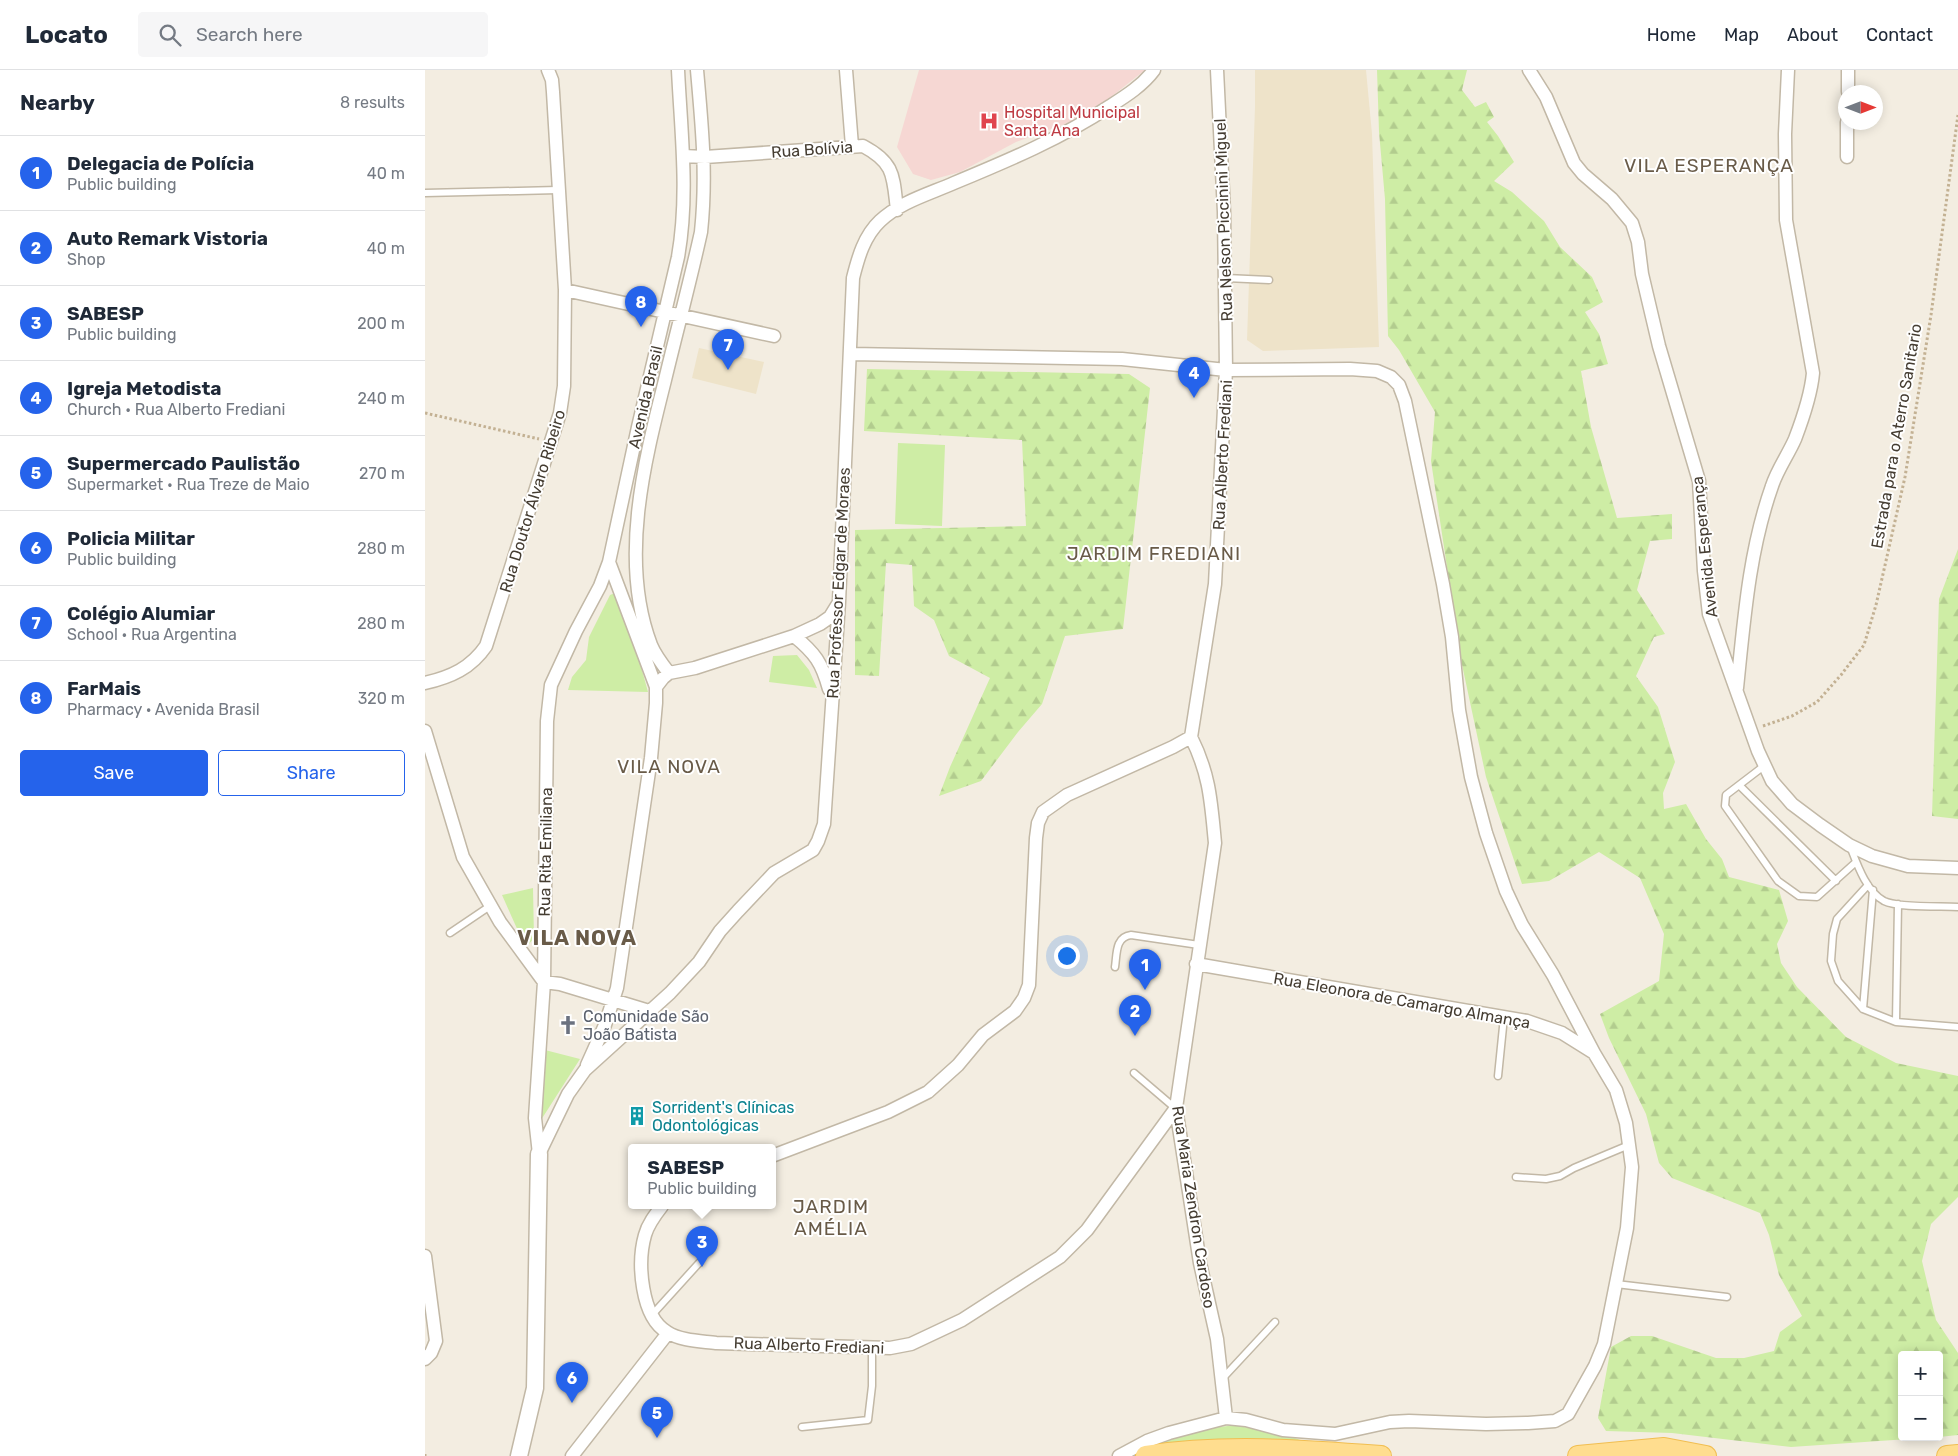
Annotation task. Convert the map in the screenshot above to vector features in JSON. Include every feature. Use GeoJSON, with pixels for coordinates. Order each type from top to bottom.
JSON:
{"type":"FeatureCollection","features":[{"type":"Feature","properties":{"kind":"main road"},"geometry":{"type":"LineString","coordinates":[[1578,1456],[1640,1453],[1664,1448],[1706,1456]]}},
{"type":"Feature","properties":{"kind":"main road"},"geometry":{"type":"LineString","coordinates":[[1146,1456],[1211,1450],[1253,1449],[1381,1456]]}},
{"type":"Feature","properties":{"kind":"main road"},"geometry":{"type":"LineString","coordinates":[[1947,1456],[1958,1455]]}},
{"type":"Feature","properties":{"kind":"street","name":"Rua Doutor Álvaro Ribeiro"},"geometry":{"type":"LineString","coordinates":[[425,683],[459,672],[479,657],[486,646],[560,412],[563,386],[565,290],[552,80],[548,70]]}},
{"type":"Feature","properties":{"kind":"street","name":"Avenida Brasil"},"geometry":{"type":"LineString","coordinates":[[609,562],[683,230],[683,156],[678,70]]}},
{"type":"Feature","properties":{"kind":"street","name":"Avenida Brasil"},"geometry":{"type":"LineString","coordinates":[[669,673],[651,646],[644,623],[637,580],[635,546],[651,432],[701,232],[705,201],[705,157],[697,70]]}},
{"type":"Feature","properties":{"kind":"street"},"geometry":{"type":"LineString","coordinates":[[846,70],[852,146]]}},
{"type":"Feature","properties":{"kind":"street","name":"Rua Professor Edgar de Moraes"},"geometry":{"type":"LineString","coordinates":[[539,1154],[568,1094],[585,1070],[670,993],[699,962],[720,931],[774,873],[805,856],[813,850],[818,841],[824,824],[839,602],[853,278],[858,258],[868,235],[881,221],[911,201],[994,166],[1088,121],[1124,98],[1149,77],[1154,70]]}},
{"type":"Feature","properties":{"kind":"street","name":"Rua Nelson Piccinini Miguel"},"geometry":{"type":"LineString","coordinates":[[1217,70],[1224,212],[1227,370]]}},
{"type":"Feature","properties":{"kind":"street","name":"Avenida Esperança"},"geometry":{"type":"LineString","coordinates":[[1529,70],[1546,97],[1575,163],[1583,174],[1612,199],[1632,223],[1638,242],[1642,274],[1659,346],[1699,481],[1704,571],[1709,614],[1720,649],[1764,766],[1772,781],[1792,804],[1849,845],[1886,861],[1927,868],[1958,868]]}},
{"type":"Feature","properties":{"kind":"street"},"geometry":{"type":"LineString","coordinates":[[1737,690],[1747,595],[1758,531],[1772,485],[1795,439],[1812,386],[1811,356],[1792,261],[1786,220],[1785,134],[1788,70]]}},
{"type":"Feature","properties":{"kind":"street"},"geometry":{"type":"LineString","coordinates":[[1848,70],[1848,85]]}},
{"type":"Feature","properties":{"kind":"street"},"geometry":{"type":"LineString","coordinates":[[1847,130],[1847,158]]}},
{"type":"Feature","properties":{"kind":"street","name":"Rua Bolívia"},"geometry":{"type":"LineString","coordinates":[[683,156],[705,157],[863,146],[877,153],[887,162],[892,175],[897,210]]}},
{"type":"Feature","properties":{"kind":"street"},"geometry":{"type":"LineString","coordinates":[[565,290],[774,336]]}},
{"type":"Feature","properties":{"kind":"street","name":"Rua Alberto Frediani"},"geometry":{"type":"LineString","coordinates":[[851,354],[1122,359],[1227,370],[1215,584],[1191,737]]}},
{"type":"Feature","properties":{"kind":"street"},"geometry":{"type":"LineString","coordinates":[[1227,370],[1350,369],[1377,371],[1391,377],[1399,385],[1405,401],[1443,584],[1452,637],[1459,710],[1471,777],[1486,833],[1506,891],[1522,925],[1553,975],[1594,1053]]}},
{"type":"Feature","properties":{"kind":"street"},"geometry":{"type":"LineString","coordinates":[[638,427],[651,432]]}},
{"type":"Feature","properties":{"kind":"street"},"geometry":{"type":"LineString","coordinates":[[585,1070],[614,1000],[651,758],[656,702],[656,686],[609,562]]}},
{"type":"Feature","properties":{"kind":"street","name":"Rua Rita Emiliana"},"geometry":{"type":"LineString","coordinates":[[539,1154],[535,1118],[544,982],[547,721],[551,685],[576,631],[600,586],[609,562]]}},
{"type":"Feature","properties":{"kind":"street"},"geometry":{"type":"LineString","coordinates":[[656,686],[669,673],[695,668],[794,636],[820,624],[830,617],[839,602]]}},
{"type":"Feature","properties":{"kind":"street"},"geometry":{"type":"LineString","coordinates":[[794,636],[809,648],[824,669],[831,702]]}},
{"type":"Feature","properties":{"kind":"street"},"geometry":{"type":"LineString","coordinates":[[425,731],[463,857],[499,922],[544,982],[560,984],[649,1011]]}},
{"type":"Feature","properties":{"kind":"street"},"geometry":{"type":"LineString","coordinates":[[776,1154],[888,1112],[928,1092],[958,1065],[983,1035],[1015,1011],[1024,998],[1029,985],[1036,838],[1043,812],[1067,795],[1191,737]]}},
{"type":"Feature","properties":{"kind":"street","name":"Rua Maria Zendron Cardoso"},"geometry":{"type":"LineString","coordinates":[[1191,737],[1203,759],[1215,844],[1176,1108],[1200,1263],[1217,1340],[1227,1418]]}},
{"type":"Feature","properties":{"kind":"street","name":"Rua Eleonora de Camargo Almança"},"geometry":{"type":"LineString","coordinates":[[1196,964],[1527,1021],[1562,1033],[1594,1053],[1616,1090],[1626,1122],[1632,1167],[1627,1228],[1604,1344],[1595,1366],[1568,1414],[1555,1421],[1494,1423],[1409,1421],[1375,1424],[1335,1434],[1283,1430],[1247,1420],[1227,1418]]}},
{"type":"Feature","properties":{"kind":"street","name":"Rua Alberto Frediani"},"geometry":{"type":"LineString","coordinates":[[651,1316],[668,1333],[694,1341],[872,1349],[911,1344],[962,1320],[1060,1257],[1087,1230],[1176,1108]]}},
{"type":"Feature","properties":{"kind":"street"},"geometry":{"type":"LineString","coordinates":[[519,1456],[535,1388],[539,1154]]}},
{"type":"Feature","properties":{"kind":"street"},"geometry":{"type":"LineString","coordinates":[[651,1316],[643,1285],[642,1256],[645,1235],[653,1217],[660,1209]]}},
{"type":"Feature","properties":{"kind":"street"},"geometry":{"type":"LineString","coordinates":[[425,1256],[436,1341],[431,1353],[425,1359]]}},
{"type":"Feature","properties":{"kind":"street"},"geometry":{"type":"LineString","coordinates":[[572,1456],[668,1333]]}},
{"type":"Feature","properties":{"kind":"street"},"geometry":{"type":"LineString","coordinates":[[1119,1456],[1147,1440],[1169,1432],[1227,1418]]}},
{"type":"Feature","properties":{"kind":"street"},"geometry":{"type":"LineString","coordinates":[[1335,1434],[1355,1454]]}},
{"type":"Feature","properties":{"kind":"lane"},"geometry":{"type":"LineString","coordinates":[[425,193],[558,190]]}},
{"type":"Feature","properties":{"kind":"lane"},"geometry":{"type":"LineString","coordinates":[[1226,278],[1269,280]]}},
{"type":"Feature","properties":{"kind":"lane"},"geometry":{"type":"LineString","coordinates":[[1764,766],[1726,795],[1725,806],[1778,881],[1799,896],[1817,897],[1857,862]]}},
{"type":"Feature","properties":{"kind":"lane"},"geometry":{"type":"LineString","coordinates":[[1740,786],[1837,881]]}},
{"type":"Feature","properties":{"kind":"lane"},"geometry":{"type":"LineString","coordinates":[[1849,845],[1870,888],[1883,900],[1898,904],[1958,907]]}},
{"type":"Feature","properties":{"kind":"lane"},"geometry":{"type":"LineString","coordinates":[[1863,1009],[1870,888]]}},
{"type":"Feature","properties":{"kind":"lane"},"geometry":{"type":"LineString","coordinates":[[1870,888],[1837,919],[1833,934],[1831,961],[1838,981],[1863,1009],[1896,1022],[1958,1027]]}},
{"type":"Feature","properties":{"kind":"lane"},"geometry":{"type":"LineString","coordinates":[[1896,1022],[1898,904]]}},
{"type":"Feature","properties":{"kind":"lane"},"geometry":{"type":"LineString","coordinates":[[449,933],[490,906]]}},
{"type":"Feature","properties":{"kind":"lane"},"geometry":{"type":"LineString","coordinates":[[1115,967],[1119,940],[1123,936],[1131,935],[1199,944]]}},
{"type":"Feature","properties":{"kind":"lane"},"geometry":{"type":"LineString","coordinates":[[1498,1076],[1504,1017]]}},
{"type":"Feature","properties":{"kind":"lane"},"geometry":{"type":"LineString","coordinates":[[1134,1074],[1176,1108]]}},
{"type":"Feature","properties":{"kind":"lane"},"geometry":{"type":"LineString","coordinates":[[1516,1178],[1546,1179],[1560,1176],[1629,1145]]}},
{"type":"Feature","properties":{"kind":"lane"},"geometry":{"type":"LineString","coordinates":[[651,1316],[699,1263]]}},
{"type":"Feature","properties":{"kind":"lane"},"geometry":{"type":"LineString","coordinates":[[1616,1284],[1727,1297]]}},
{"type":"Feature","properties":{"kind":"lane"},"geometry":{"type":"LineString","coordinates":[[1221,1380],[1275,1322]]}},
{"type":"Feature","properties":{"kind":"lane"},"geometry":{"type":"LineString","coordinates":[[802,1427],[868,1420],[872,1386],[872,1349]]}},
{"type":"Feature","properties":{"kind":"path","name":"Estrada para o Aterro Sanitario"},"geometry":{"type":"LineString","coordinates":[[1751,730],[1792,716],[1817,702],[1864,645],[1876,605],[1905,477],[1931,315],[1958,115]]}},
{"type":"Feature","properties":{"kind":"path"},"geometry":{"type":"LineString","coordinates":[[425,414],[550,441]]}},
{"type":"Feature","properties":{"kind":"shaded area","name":"Hospital Municipal Santa Ana"},"geometry":{"type":"Polygon","coordinates":[[[919,70],[1145,70],[1087,116],[1016,142],[960,172],[931,180],[913,174],[897,147],[919,70]]]}},
{"type":"Feature","properties":{"kind":"shaded area"},"geometry":{"type":"Polygon","coordinates":[[[1255,70],[1366,70],[1372,134],[1379,347],[1263,351],[1247,340],[1255,70]]]}},
{"type":"Feature","properties":{"kind":"shaded area"},"geometry":{"type":"Polygon","coordinates":[[[699,348],[764,362],[756,394],[692,378],[699,348]]]}},
{"type":"Feature","properties":{"kind":"green space"},"geometry":{"type":"Polygon","coordinates":[[[1377,70],[1467,70],[1462,90],[1475,107],[1486,102],[1494,117],[1487,122],[1514,162],[1494,181],[1512,192],[1544,221],[1560,247],[1592,277],[1603,302],[1585,312],[1599,334],[1608,364],[1581,371],[1591,427],[1617,518],[1672,514],[1672,539],[1650,541],[1637,590],[1665,634],[1654,637],[1636,676],[1658,707],[1675,762],[1663,793],[1664,809],[1686,804],[1706,839],[1722,859],[1729,877],[1779,890],[1788,921],[1777,944],[1781,963],[1797,987],[1846,1037],[1896,1063],[1958,1076],[1958,1197],[1931,1224],[1922,1261],[1936,1320],[1958,1353],[1958,1435],[1943,1437],[1943,1351],[1898,1351],[1898,1440],[1791,1447],[1672,1433],[1606,1431],[1598,1418],[1611,1347],[1631,1336],[1652,1336],[1716,1358],[1744,1358],[1774,1351],[1780,1332],[1802,1316],[1779,1275],[1769,1235],[1760,1213],[1672,1178],[1659,1163],[1646,1114],[1609,1038],[1600,1014],[1659,981],[1664,934],[1640,878],[1599,852],[1549,881],[1522,884],[1486,777],[1461,660],[1431,461],[1435,412],[1399,350],[1388,336],[1385,199],[1379,132],[1377,70]]]}},
{"type":"Feature","properties":{"kind":"green space"},"geometry":{"type":"Polygon","coordinates":[[[867,369],[1129,374],[1150,388],[1123,629],[1065,636],[1042,704],[981,781],[939,796],[990,678],[949,656],[934,620],[914,606],[912,565],[886,563],[879,676],[855,675],[855,530],[1026,526],[1022,440],[864,431],[867,369]]]}},
{"type":"Feature","properties":{"kind":"green space"},"geometry":{"type":"Polygon","coordinates":[[[898,443],[945,445],[942,526],[895,524],[898,443]]]}},
{"type":"Feature","properties":{"kind":"green space"},"geometry":{"type":"Polygon","coordinates":[[[1958,549],[1958,819],[1932,816],[1939,599],[1958,549]]]}},
{"type":"Feature","properties":{"kind":"green space"},"geometry":{"type":"Polygon","coordinates":[[[615,593],[631,630],[648,692],[568,690],[572,677],[586,660],[589,637],[610,595],[615,593]]]}},
{"type":"Feature","properties":{"kind":"green space"},"geometry":{"type":"Polygon","coordinates":[[[797,655],[809,670],[817,688],[769,682],[773,656],[797,655]]]}},
{"type":"Feature","properties":{"kind":"green space"},"geometry":{"type":"Polygon","coordinates":[[[533,888],[534,938],[529,944],[523,942],[502,895],[533,888]]]}},
{"type":"Feature","properties":{"kind":"green space"},"geometry":{"type":"Polygon","coordinates":[[[545,1050],[580,1059],[541,1120],[545,1050]]]}},
{"type":"Feature","properties":{"kind":"green space"},"geometry":{"type":"Polygon","coordinates":[[[1235,1425],[1283,1435],[1309,1444],[1247,1440],[1203,1440],[1139,1449],[1174,1433],[1235,1425]]]}},
{"type":"Feature","properties":{"kind":"place","name":"Hospital Municipal Santa Ana"},"geometry":{"type":"Point","coordinates":[989,121]}},
{"type":"Feature","properties":{"kind":"place","name":"FarMais"},"geometry":{"type":"Point","coordinates":[641,327]}},
{"type":"Feature","properties":{"kind":"place","name":"Colégio Alumiar"},"geometry":{"type":"Point","coordinates":[728,370]}},
{"type":"Feature","properties":{"kind":"place","name":"Igreja Metodista"},"geometry":{"type":"Point","coordinates":[1194,398]}},
{"type":"Feature","properties":{"kind":"place","name":"Delegacia de Polícia"},"geometry":{"type":"Point","coordinates":[1145,990]}},
{"type":"Feature","properties":{"kind":"place","name":"Comunidade São João Batista"},"geometry":{"type":"Point","coordinates":[568,1025]}},
{"type":"Feature","properties":{"kind":"place","name":"Auto Remark Vistoria"},"geometry":{"type":"Point","coordinates":[1135,1036]}},
{"type":"Feature","properties":{"kind":"place","name":"Sorrident's Clínicas Odontológicas"},"geometry":{"type":"Point","coordinates":[637,1116]}},
{"type":"Feature","properties":{"kind":"place","name":"SABESP"},"geometry":{"type":"Point","coordinates":[702,1267]}},
{"type":"Feature","properties":{"kind":"place","name":"Policia Militar"},"geometry":{"type":"Point","coordinates":[572,1403]}},
{"type":"Feature","properties":{"kind":"place","name":"Supermercado Paulistão"},"geometry":{"type":"Point","coordinates":[657,1438]}},
{"type":"Feature","properties":{"kind":"district","name":"VILA ESPERANÇA"},"geometry":{"type":"Point","coordinates":[1709,165]}},
{"type":"Feature","properties":{"kind":"district","name":"JARDIM FREDIANI"},"geometry":{"type":"Point","coordinates":[1154,553]}},
{"type":"Feature","properties":{"kind":"district","name":"VILA NOVA"},"geometry":{"type":"Point","coordinates":[669,766]}},
{"type":"Feature","properties":{"kind":"district","name":"VILA NOVA"},"geometry":{"type":"Point","coordinates":[577,938]}},
{"type":"Feature","properties":{"kind":"district","name":"JARDIM AMÉLIA"},"geometry":{"type":"Point","coordinates":[831,1217]}}]}
